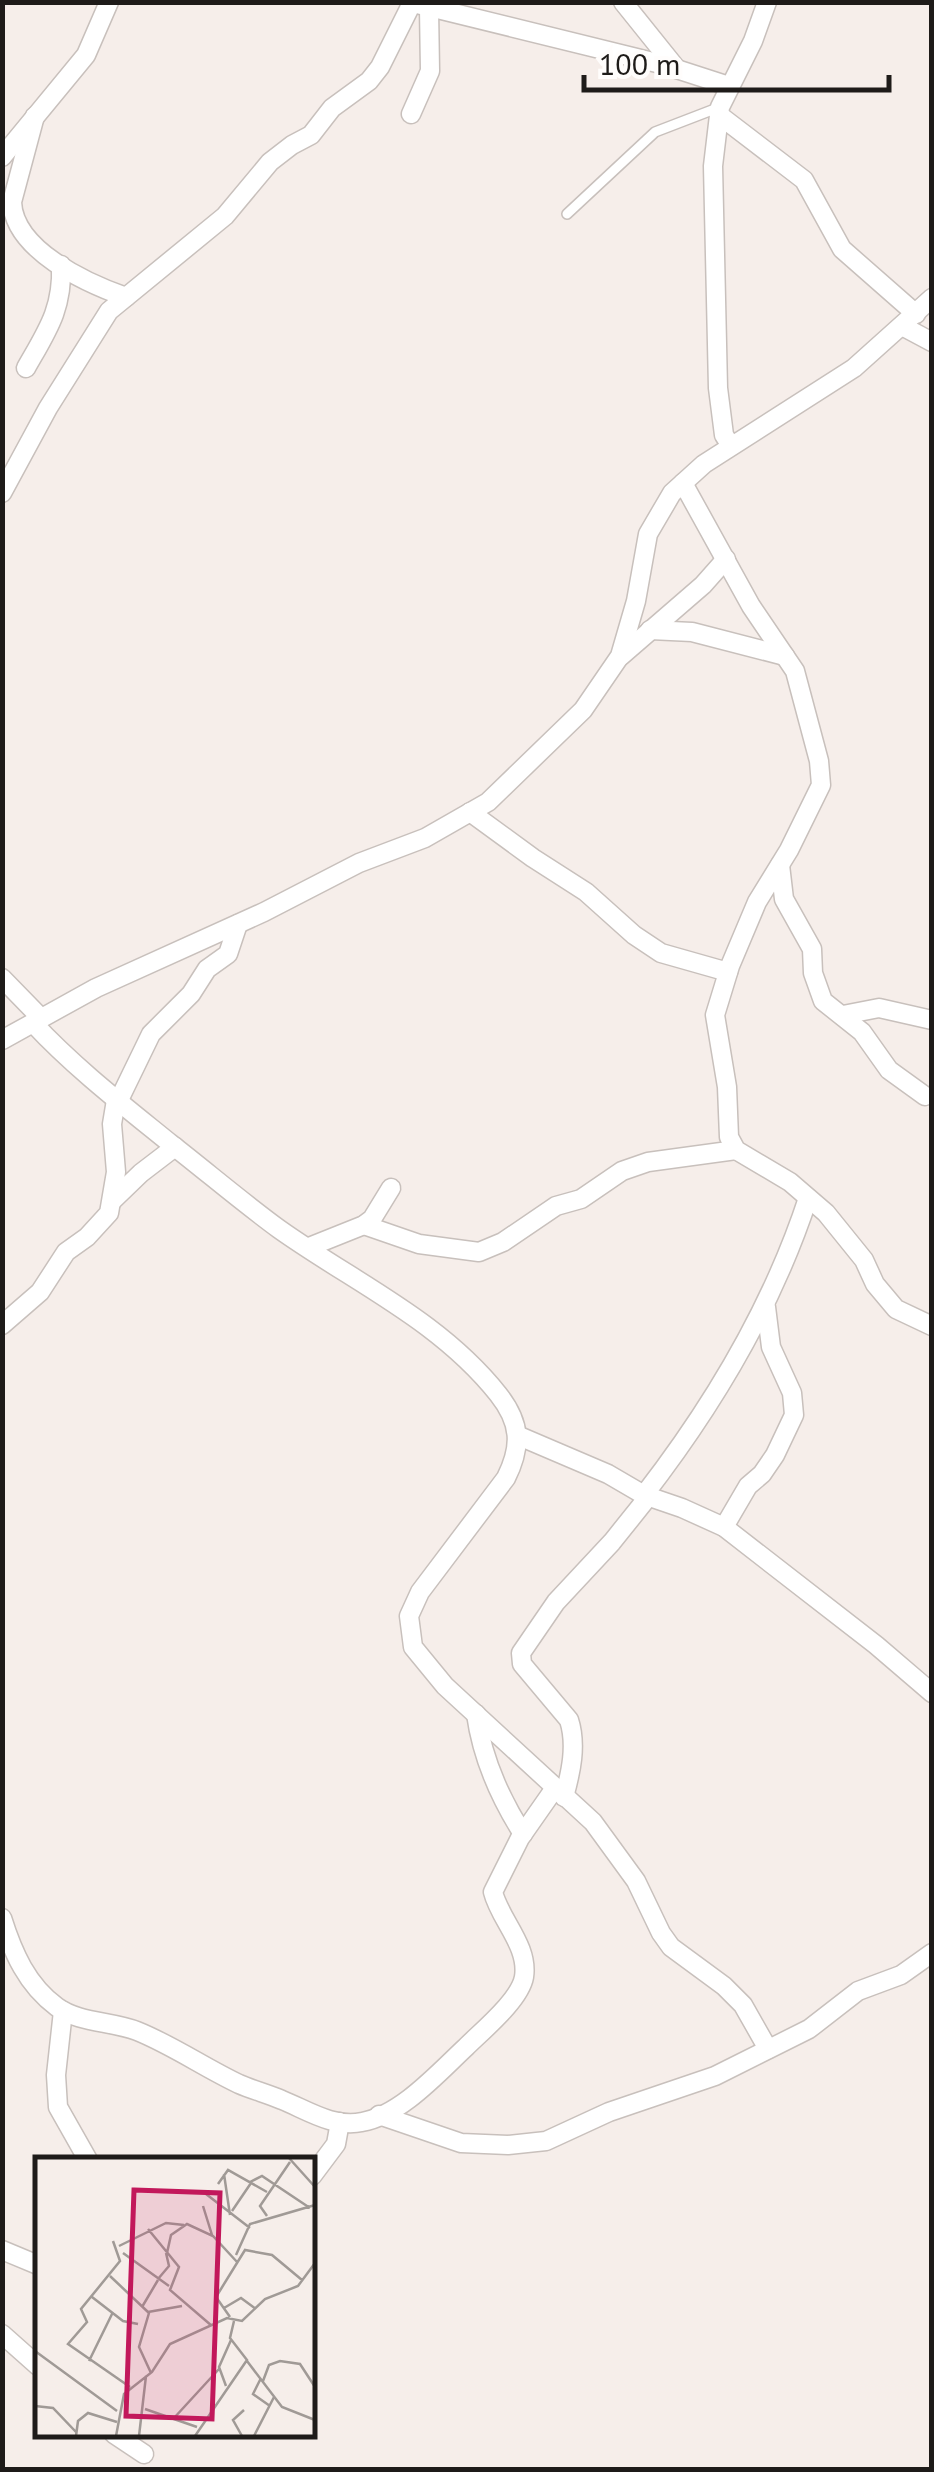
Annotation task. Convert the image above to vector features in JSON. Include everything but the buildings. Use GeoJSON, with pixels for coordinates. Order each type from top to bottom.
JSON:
{"type":"FeatureCollection","features":[{"type":"Feature","properties":{"kind":"street"},"geometry":{"type":"LineString","coordinates":[[2,157],[86,56],[110,2]]}},
{"type":"Feature","properties":{"kind":"street"},"geometry":{"type":"LineString","coordinates":[[623,2],[676,69]]}},
{"type":"Feature","properties":{"kind":"street"},"geometry":{"type":"LineString","coordinates":[[730,446],[724,435],[718,388],[713,166],[720,111],[767,2]]}},
{"type":"Feature","properties":{"kind":"street"},"geometry":{"type":"LineString","coordinates":[[417,5],[676,69],[729,86]]}},
{"type":"Feature","properties":{"kind":"street"},"geometry":{"type":"LineString","coordinates":[[410,114],[430,71],[417,5]]}},
{"type":"Feature","properties":{"kind":"street"},"geometry":{"type":"LineString","coordinates":[[2,492],[48,408],[109,312],[225,216],[270,162],[311,135],[332,108],[369,81],[417,5]]}},
{"type":"Feature","properties":{"kind":"street"},"geometry":{"type":"LineString","coordinates":[[720,111],[804,180],[842,249],[932,342]]}},
{"type":"Feature","properties":{"kind":"street"},"geometry":{"type":"LineString","coordinates":[[35,116],[12,202],[13,215],[36,246],[61,266],[97,287],[126,297]]}},
{"type":"Feature","properties":{"kind":"street"},"geometry":{"type":"LineString","coordinates":[[26,368],[58,310],[61,266]]}},
{"type":"Feature","properties":{"kind":"street"},"geometry":{"type":"LineString","coordinates":[[620,656],[636,601],[648,534],[672,493],[730,446],[854,368],[932,298]]}},
{"type":"Feature","properties":{"kind":"street"},"geometry":{"type":"LineString","coordinates":[[683,483],[751,606],[795,670],[820,761],[821,785],[757,902],[728,972],[716,1015],[727,1087],[729,1137],[736,1150],[790,1182],[826,1212],[864,1260],[886,1299],[932,1326]]}},
{"type":"Feature","properties":{"kind":"street"},"geometry":{"type":"LineString","coordinates":[[2,1040],[96,988],[358,864],[426,838],[488,802],[583,710],[620,656],[703,585],[726,559]]}},
{"type":"Feature","properties":{"kind":"street"},"geometry":{"type":"LineString","coordinates":[[650,630],[692,632],[786,656]]}},
{"type":"Feature","properties":{"kind":"street"},"geometry":{"type":"LineString","coordinates":[[470,812],[586,892],[634,935],[661,953],[728,972]]}},
{"type":"Feature","properties":{"kind":"street"},"geometry":{"type":"LineString","coordinates":[[780,864],[784,899],[812,949],[816,987],[823,1000],[862,1032],[889,1070],[925,1096]]}},
{"type":"Feature","properties":{"kind":"street"},"geometry":{"type":"LineString","coordinates":[[2,1325],[40,1292],[66,1252],[105,1220],[113,1200],[116,1172],[112,1124],[118,1101],[151,1034],[190,994],[207,969],[228,954],[238,924]]}},
{"type":"Feature","properties":{"kind":"street"},"geometry":{"type":"LineString","coordinates":[[2,978],[64,1055],[118,1101],[281,1230],[444,1337],[500,1396],[520,1436],[516,1458],[506,1478],[420,1592],[409,1616],[413,1646],[445,1686],[592,1822],[618,1853],[671,1947],[743,2005],[768,2049]]}},
{"type":"Feature","properties":{"kind":"street"},"geometry":{"type":"LineString","coordinates":[[843,1016],[879,1008],[932,1020]]}},
{"type":"Feature","properties":{"kind":"street"},"geometry":{"type":"LineString","coordinates":[[113,1200],[175,1147]]}},
{"type":"Feature","properties":{"kind":"street"},"geometry":{"type":"LineString","coordinates":[[364,1225],[419,1244],[479,1252],[502,1242],[556,1206],[581,1199],[622,1171],[648,1162],[736,1150]]}},
{"type":"Feature","properties":{"kind":"street"},"geometry":{"type":"LineString","coordinates":[[308,1247],[364,1225],[391,1188]]}},
{"type":"Feature","properties":{"kind":"street"},"geometry":{"type":"LineString","coordinates":[[2,1918],[8,1958],[63,2011],[136,2030],[242,2086],[311,2114],[340,2122],[362,2122],[394,2108],[455,2057],[516,1993],[524,1977],[516,1938],[496,1905],[493,1892],[523,1834],[559,1793],[573,1749],[570,1720],[522,1664],[521,1653],[556,1602],[612,1542],[672,1458],[766,1306],[808,1198]]}},
{"type":"Feature","properties":{"kind":"street"},"geometry":{"type":"LineString","coordinates":[[724,1528],[748,1486],[762,1474],[774,1455],[794,1415],[792,1393],[771,1348],[766,1306]]}},
{"type":"Feature","properties":{"kind":"street"},"geometry":{"type":"LineString","coordinates":[[520,1436],[724,1528],[932,1693]]}},
{"type":"Feature","properties":{"kind":"street"},"geometry":{"type":"LineString","coordinates":[[476,1714],[480,1741],[506,1806],[523,1834]]}},
{"type":"Feature","properties":{"kind":"street"},"geometry":{"type":"LineString","coordinates":[[379,2115],[460,2143],[508,2145],[546,2141],[610,2112],[716,2076],[810,2029],[858,1992],[901,1975],[932,1953]]}},
{"type":"Feature","properties":{"kind":"street"},"geometry":{"type":"LineString","coordinates":[[63,2011],[56,2075],[58,2107],[86,2157]]}},
{"type":"Feature","properties":{"kind":"street"},"geometry":{"type":"LineString","coordinates":[[315,2172],[336,2144],[340,2122]]}},
{"type":"Feature","properties":{"kind":"street"},"geometry":{"type":"LineString","coordinates":[[2,2250],[35,2264]]}},
{"type":"Feature","properties":{"kind":"street"},"geometry":{"type":"LineString","coordinates":[[2,2334],[35,2363]]}},
{"type":"Feature","properties":{"kind":"street"},"geometry":{"type":"LineString","coordinates":[[118,2437],[144,2454]]}},
{"type":"Feature","properties":{"kind":"lane"},"geometry":{"type":"LineString","coordinates":[[567,214],[655,132],[720,111]]}}]}
